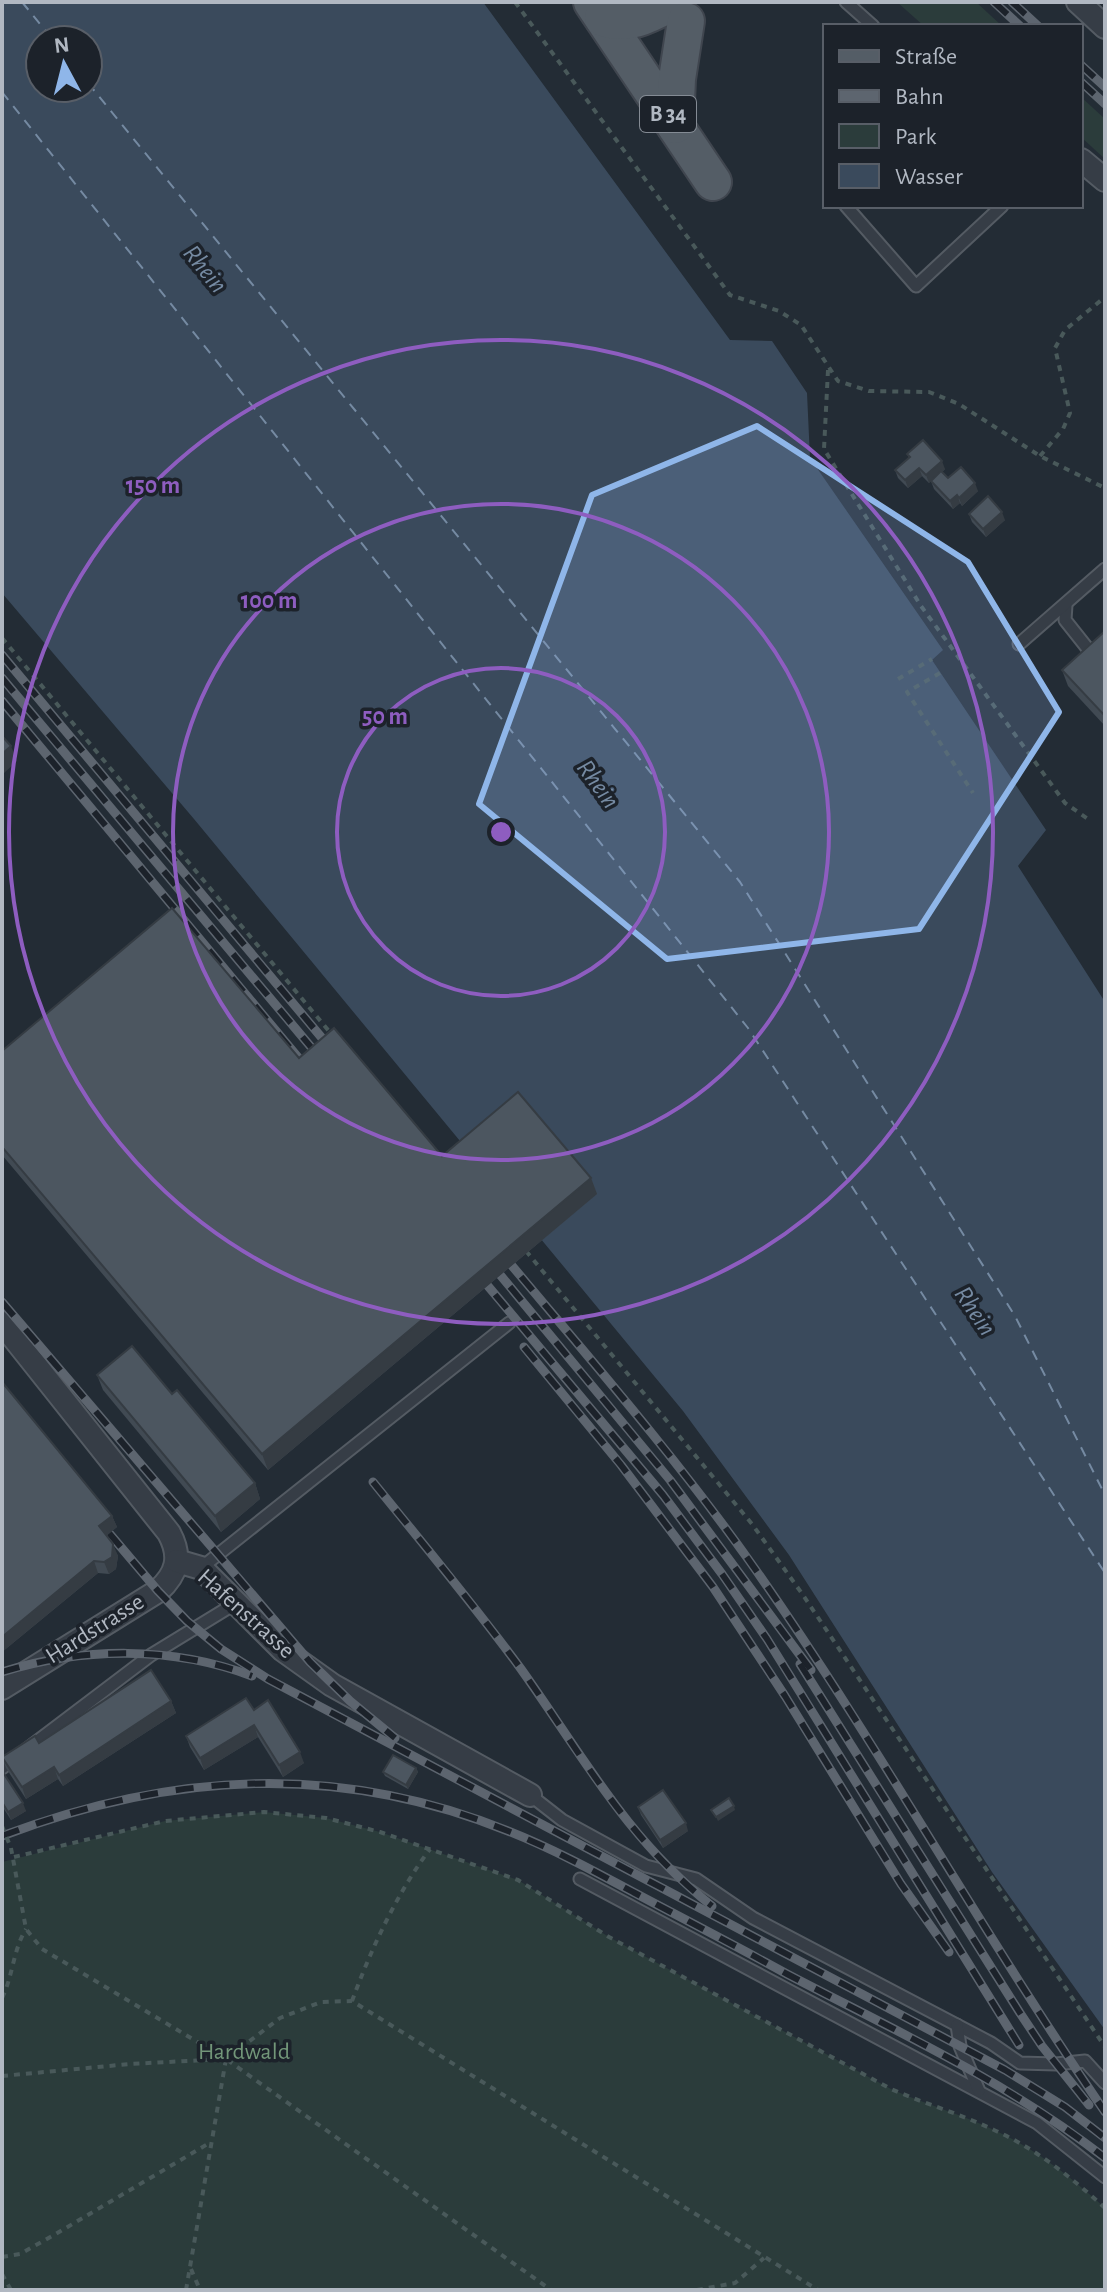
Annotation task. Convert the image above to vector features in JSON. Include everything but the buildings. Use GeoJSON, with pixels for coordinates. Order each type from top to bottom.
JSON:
{"type":"FeatureCollection","features":[{"type":"Feature","properties":{"kind":"main road","name":"B 34"},"geometry":{"type":"LineString","coordinates":[[606,22],[636,20],[686,8]]}},
{"type":"Feature","properties":{"kind":"main road"},"geometry":{"type":"LineString","coordinates":[[675,125],[686,8]]}},
{"type":"Feature","properties":{"kind":"main road","name":"B 34"},"geometry":{"type":"LineString","coordinates":[[606,22],[713,182]]}},
{"type":"Feature","properties":{"kind":"street"},"geometry":{"type":"LineString","coordinates":[[1078,2],[1105,27]]}},
{"type":"Feature","properties":{"kind":"street"},"geometry":{"type":"LineString","coordinates":[[1083,162],[1105,180]]}},
{"type":"Feature","properties":{"kind":"street","name":"Hafenstrasse"},"geometry":{"type":"LineString","coordinates":[[2,1323],[169,1533],[175,1544],[177,1561],[201,1568],[283,1650],[332,1685],[530,1795]]}},
{"type":"Feature","properties":{"kind":"street","name":"Hardstrasse"},"geometry":{"type":"LineString","coordinates":[[2,1688],[158,1591],[174,1574],[177,1561]]}},
{"type":"Feature","properties":{"kind":"lane"},"geometry":{"type":"LineString","coordinates":[[846,2],[871,24]]}},
{"type":"Feature","properties":{"kind":"lane"},"geometry":{"type":"LineString","coordinates":[[848,208],[916,286],[1000,208]]}},
{"type":"Feature","properties":{"kind":"lane"},"geometry":{"type":"LineString","coordinates":[[1019,644],[1105,569]]}},
{"type":"Feature","properties":{"kind":"lane"},"geometry":{"type":"LineString","coordinates":[[1066,605],[1065,620],[1092,654]]}},
{"type":"Feature","properties":{"kind":"lane"},"geometry":{"type":"LineString","coordinates":[[201,1568],[509,1323]]}},
{"type":"Feature","properties":{"kind":"lane"},"geometry":{"type":"LineString","coordinates":[[2,1768],[151,1655],[236,1603]]}},
{"type":"Feature","properties":{"kind":"lane"},"geometry":{"type":"LineString","coordinates":[[530,1795],[562,1820],[646,1866],[696,1879],[753,1918],[991,2043],[1020,2063],[1085,2061],[1105,2083]]}},
{"type":"Feature","properties":{"kind":"lane"},"geometry":{"type":"LineString","coordinates":[[580,1879],[1037,2123],[1105,2177]]}},
{"type":"Feature","properties":{"kind":"lane"},"geometry":{"type":"LineString","coordinates":[[957,2025],[960,2046],[979,2091]]}},
{"type":"Feature","properties":{"kind":"path"},"geometry":{"type":"LineString","coordinates":[[515,2],[730,295],[779,311],[801,325],[838,381],[869,391],[929,392],[959,404],[1040,456],[1105,488]]}},
{"type":"Feature","properties":{"kind":"path"},"geometry":{"type":"LineString","coordinates":[[1040,456],[1063,429],[1070,413],[1055,348],[1065,330],[1105,297]]}},
{"type":"Feature","properties":{"kind":"path"},"geometry":{"type":"LineString","coordinates":[[828,367],[824,449],[921,606],[1065,803],[1088,819]]}},
{"type":"Feature","properties":{"kind":"path"},"geometry":{"type":"LineString","coordinates":[[2,638],[340,1044]]}},
{"type":"Feature","properties":{"kind":"path"},"geometry":{"type":"LineString","coordinates":[[898,679],[932,659]]}},
{"type":"Feature","properties":{"kind":"path"},"geometry":{"type":"LineString","coordinates":[[940,673],[907,692],[973,793]]}},
{"type":"Feature","properties":{"kind":"path"},"geometry":{"type":"LineString","coordinates":[[516,1240],[752,1524],[803,1595],[1105,2047]]}},
{"type":"Feature","properties":{"kind":"path"},"geometry":{"type":"LineString","coordinates":[[14,1857],[165,1821],[264,1812],[326,1818],[380,1832],[518,1880],[609,1937],[891,2089],[994,2130],[1024,2146],[1105,2208]]}},
{"type":"Feature","properties":{"kind":"path"},"geometry":{"type":"LineString","coordinates":[[2,1826],[14,1857],[26,1929],[42,1949],[226,2059],[551,2290]]}},
{"type":"Feature","properties":{"kind":"path"},"geometry":{"type":"LineString","coordinates":[[352,2001],[368,1957],[417,1866],[430,1849]]}},
{"type":"Feature","properties":{"kind":"path"},"geometry":{"type":"LineString","coordinates":[[2,1998],[18,1943],[26,1929]]}},
{"type":"Feature","properties":{"kind":"path"},"geometry":{"type":"LineString","coordinates":[[2,2076],[226,2059],[280,2018],[321,2002],[352,2001],[818,2290]]}},
{"type":"Feature","properties":{"kind":"path"},"geometry":{"type":"LineString","coordinates":[[186,2290],[226,2059]]}},
{"type":"Feature","properties":{"kind":"path"},"geometry":{"type":"LineString","coordinates":[[2,2257],[20,2254],[211,2142]]}},
{"type":"Feature","properties":{"kind":"path"},"geometry":{"type":"LineString","coordinates":[[697,2290],[735,2283],[764,2258]]}},
{"type":"Feature","properties":{"kind":"path"},"geometry":{"type":"LineString","coordinates":[[191,2266],[200,2290]]}},
{"type":"Feature","properties":{"kind":"path"},"geometry":{"type":"LineString","coordinates":[[2,2274],[11,2290]]}},
{"type":"Feature","properties":{"kind":"highlighted area"},"geometry":{"type":"Polygon","coordinates":[[[757,426],[968,562],[1059,712],[919,929],[667,959],[479,804],[592,495],[757,426]]]}},
{"type":"Feature","properties":{"kind":"green space"},"geometry":{"type":"Polygon","coordinates":[[[897,2],[976,2],[1000,24],[922,24],[897,2]]]}},
{"type":"Feature","properties":{"kind":"green space"},"geometry":{"type":"Polygon","coordinates":[[[1083,99],[1105,119],[1105,159],[1083,139],[1083,99]]]}},
{"type":"Feature","properties":{"kind":"green space","name":"Hardwald"},"geometry":{"type":"Polygon","coordinates":[[[264,1812],[326,1818],[380,1832],[518,1880],[609,1937],[891,2089],[1009,2137],[1066,2175],[1105,2208],[1105,2290],[2,2290],[2,1862],[165,1821],[264,1812]]]}},
{"type":"Feature","properties":{"kind":"water","name":"Rhein"},"geometry":{"type":"Polygon","coordinates":[[[2,2],[483,2],[730,340],[772,341],[807,393],[810,458],[943,650],[932,660],[1046,830],[1018,866],[1105,1002],[1105,2030],[992,1872],[789,1555],[683,1411],[194,819],[2,593],[2,2]]]}},
{"type":"Feature","properties":{"kind":"ferry route"},"geometry":{"type":"LineString","coordinates":[[22,2],[40,24]]}},
{"type":"Feature","properties":{"kind":"ferry route"},"geometry":{"type":"LineString","coordinates":[[2,92],[748,1028],[1105,1573]]}},
{"type":"Feature","properties":{"kind":"ferry route"},"geometry":{"type":"LineString","coordinates":[[104,103],[740,882],[1015,1316],[1105,1495]]}},
{"type":"Feature","properties":{"kind":"railway"},"geometry":{"type":"LineString","coordinates":[[994,2],[1018,24]]}},
{"type":"Feature","properties":{"kind":"railway"},"geometry":{"type":"LineString","coordinates":[[1012,2],[1036,24]]}},
{"type":"Feature","properties":{"kind":"railway"},"geometry":{"type":"LineString","coordinates":[[1083,67],[1105,87]]}},
{"type":"Feature","properties":{"kind":"railway"},"geometry":{"type":"LineString","coordinates":[[1083,84],[1105,104]]}},
{"type":"Feature","properties":{"kind":"railway"},"geometry":{"type":"LineString","coordinates":[[2,655],[337,1056]]}},
{"type":"Feature","properties":{"kind":"railway"},"geometry":{"type":"LineString","coordinates":[[2,678],[326,1065]]}},
{"type":"Feature","properties":{"kind":"railway"},"geometry":{"type":"LineString","coordinates":[[2,701],[311,1073]]}},
{"type":"Feature","properties":{"kind":"railway"},"geometry":{"type":"LineString","coordinates":[[498,1249],[657,1440],[748,1559],[840,1695],[1105,2112]]}},
{"type":"Feature","properties":{"kind":"railway"},"geometry":{"type":"LineString","coordinates":[[487,1259],[670,1480],[811,1670]]}},
{"type":"Feature","properties":{"kind":"railway"},"geometry":{"type":"LineString","coordinates":[[472,1267],[663,1495],[722,1574],[767,1639],[1019,2045]]}},
{"type":"Feature","properties":{"kind":"railway"},"geometry":{"type":"LineString","coordinates":[[2,1302],[310,1662],[350,1701],[395,1738]]}},
{"type":"Feature","properties":{"kind":"railway"},"geometry":{"type":"LineString","coordinates":[[524,1347],[621,1465],[713,1587],[785,1696],[901,1884],[949,1952]]}},
{"type":"Feature","properties":{"kind":"railway"},"geometry":{"type":"LineString","coordinates":[[373,1482],[503,1645],[630,1824],[655,1853],[712,1906]]}},
{"type":"Feature","properties":{"kind":"railway"},"geometry":{"type":"LineString","coordinates":[[109,1533],[187,1621],[221,1649],[268,1679],[1005,2070],[1065,2107],[1105,2138]]}},
{"type":"Feature","properties":{"kind":"railway"},"geometry":{"type":"LineString","coordinates":[[2,1672],[64,1658],[127,1653],[191,1659],[252,1676]]}},
{"type":"Feature","properties":{"kind":"railway"},"geometry":{"type":"LineString","coordinates":[[800,1664],[1020,2013],[1089,2105]]}},
{"type":"Feature","properties":{"kind":"railway"},"geometry":{"type":"LineString","coordinates":[[2,1836],[129,1799],[192,1788],[255,1784],[318,1785],[381,1794],[444,1809],[508,1831],[571,1860],[910,2037],[1030,2105],[1105,2158]]}}]}
